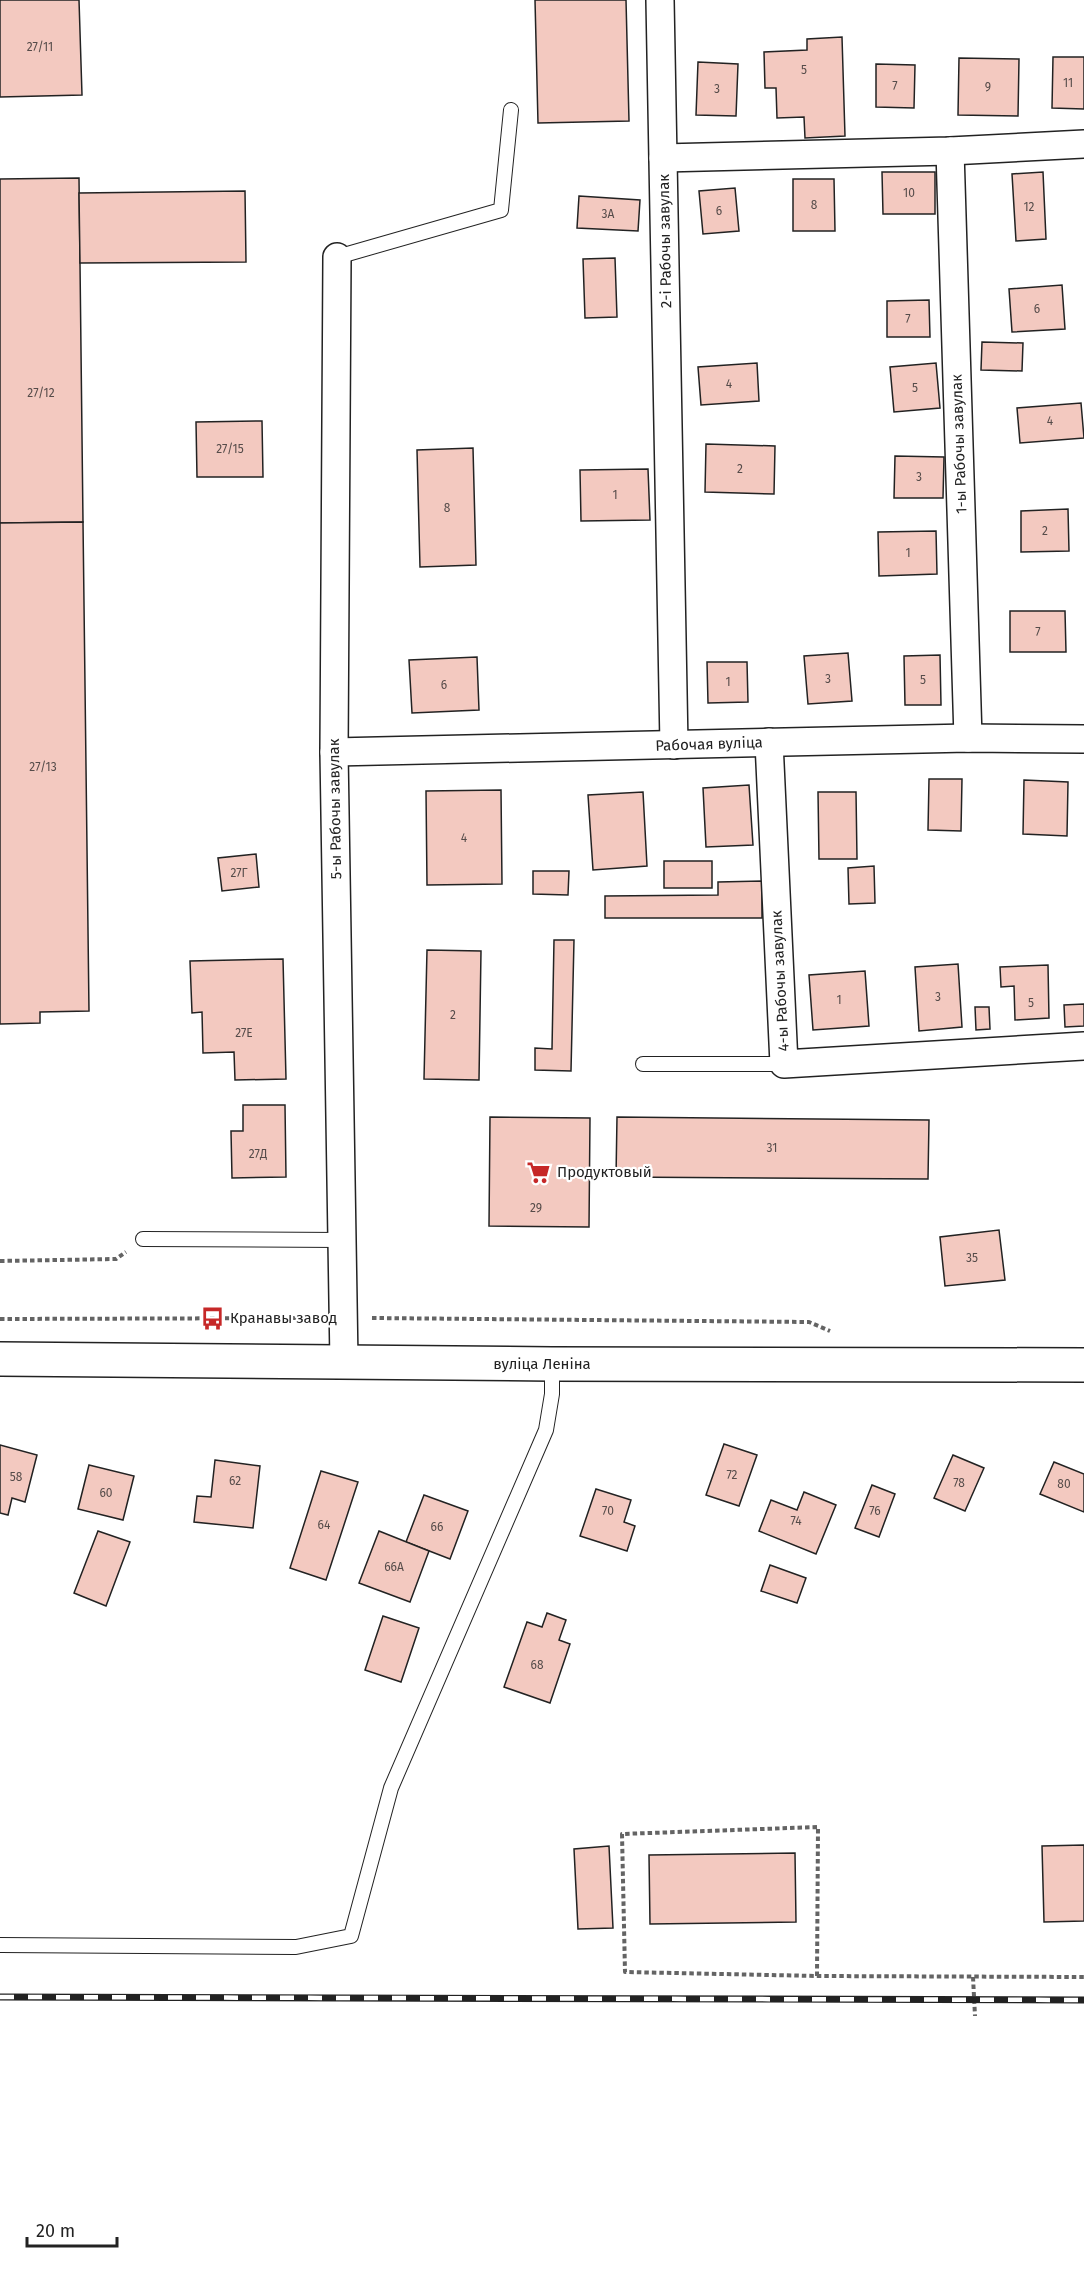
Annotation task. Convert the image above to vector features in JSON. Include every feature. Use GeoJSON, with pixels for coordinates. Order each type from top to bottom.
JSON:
{"type":"FeatureCollection","features":[{"type":"Feature","properties":{"kind":"main road","name":"вуліца Леніна"},"geometry":{"type":"LineString","coordinates":[[0,1359],[552,1364],[1084,1365]]}},
{"type":"Feature","properties":{"kind":"street"},"geometry":{"type":"LineString","coordinates":[[660,0],[663,158]]}},
{"type":"Feature","properties":{"kind":"street","name":"2-і Рабочы завулак"},"geometry":{"type":"LineString","coordinates":[[674,745],[663,158],[950,151],[1084,144]]}},
{"type":"Feature","properties":{"kind":"street","name":"1-ы Рабочы завулак"},"geometry":{"type":"LineString","coordinates":[[950,151],[968,738]]}},
{"type":"Feature","properties":{"kind":"street","name":"5-ы Рабочы завулак"},"geometry":{"type":"LineString","coordinates":[[337,257],[334,752],[344,1362]]}},
{"type":"Feature","properties":{"kind":"street","name":"Рабочая вуліца"},"geometry":{"type":"LineString","coordinates":[[334,752],[968,738],[1084,739]]}},
{"type":"Feature","properties":{"kind":"street","name":"4-ы Рабочы завулак"},"geometry":{"type":"LineString","coordinates":[[769,742],[784,1064],[1084,1046]]}},
{"type":"Feature","properties":{"kind":"lane"},"geometry":{"type":"LineString","coordinates":[[337,257],[501,210],[511,110]]}},
{"type":"Feature","properties":{"kind":"lane"},"geometry":{"type":"LineString","coordinates":[[643,1064],[784,1064]]}},
{"type":"Feature","properties":{"kind":"lane"},"geometry":{"type":"LineString","coordinates":[[143,1239],[342,1240]]}},
{"type":"Feature","properties":{"kind":"lane"},"geometry":{"type":"LineString","coordinates":[[0,1945],[296,1947],[351,1936],[391,1788],[546,1430],[552,1394],[552,1364]]}},
{"type":"Feature","properties":{"kind":"path"},"geometry":{"type":"LineString","coordinates":[[0,1261],[116,1259],[143,1239]]}},
{"type":"Feature","properties":{"kind":"path"},"geometry":{"type":"LineString","coordinates":[[0,1319],[343,1318],[809,1322],[831,1332]]}},
{"type":"Feature","properties":{"kind":"path"},"geometry":{"type":"LineString","coordinates":[[817,1976],[818,1827],[622,1834],[625,1972],[817,1976],[1084,1977]]}},
{"type":"Feature","properties":{"kind":"path"},"geometry":{"type":"LineString","coordinates":[[973,1977],[975,2016]]}},
{"type":"Feature","properties":{"kind":"building"},"geometry":{"type":"Polygon","coordinates":[[[0,0],[79,0],[82,95],[0,97],[0,0]]]}},
{"type":"Feature","properties":{"kind":"building"},"geometry":{"type":"Polygon","coordinates":[[[535,0],[626,0],[629,121],[538,123],[535,0]]]}},
{"type":"Feature","properties":{"kind":"building"},"geometry":{"type":"Polygon","coordinates":[[[842,37],[845,136],[805,138],[804,117],[777,118],[776,88],[765,88],[764,52],[807,50],[807,39],[842,37]]]}},
{"type":"Feature","properties":{"kind":"building"},"geometry":{"type":"Polygon","coordinates":[[[1053,57],[1084,57],[1084,109],[1052,108],[1053,57]]]}},
{"type":"Feature","properties":{"kind":"building"},"geometry":{"type":"Polygon","coordinates":[[[959,58],[1019,59],[1018,116],[958,115],[959,58]]]}},
{"type":"Feature","properties":{"kind":"building"},"geometry":{"type":"Polygon","coordinates":[[[698,62],[738,64],[736,116],[696,115],[698,62]]]}},
{"type":"Feature","properties":{"kind":"building"},"geometry":{"type":"Polygon","coordinates":[[[876,64],[915,65],[914,108],[876,107],[876,64]]]}},
{"type":"Feature","properties":{"kind":"building"},"geometry":{"type":"Polygon","coordinates":[[[882,172],[935,172],[935,214],[883,214],[882,172]]]}},
{"type":"Feature","properties":{"kind":"building"},"geometry":{"type":"Polygon","coordinates":[[[1043,172],[1046,239],[1016,241],[1012,174],[1043,172]]]}},
{"type":"Feature","properties":{"kind":"building"},"geometry":{"type":"Polygon","coordinates":[[[79,178],[83,522],[0,523],[0,179],[79,178]]]}},
{"type":"Feature","properties":{"kind":"building"},"geometry":{"type":"Polygon","coordinates":[[[793,179],[834,179],[835,231],[793,231],[793,179]]]}},
{"type":"Feature","properties":{"kind":"building"},"geometry":{"type":"Polygon","coordinates":[[[735,188],[739,231],[703,234],[699,191],[735,188]]]}},
{"type":"Feature","properties":{"kind":"building"},"geometry":{"type":"Polygon","coordinates":[[[245,191],[246,262],[80,263],[79,193],[245,191]]]}},
{"type":"Feature","properties":{"kind":"building"},"geometry":{"type":"Polygon","coordinates":[[[579,196],[640,200],[638,231],[577,228],[579,196]]]}},
{"type":"Feature","properties":{"kind":"building"},"geometry":{"type":"Polygon","coordinates":[[[615,258],[617,317],[585,318],[583,259],[615,258]]]}},
{"type":"Feature","properties":{"kind":"building"},"geometry":{"type":"Polygon","coordinates":[[[1062,285],[1065,329],[1012,332],[1009,289],[1062,285]]]}},
{"type":"Feature","properties":{"kind":"building"},"geometry":{"type":"Polygon","coordinates":[[[929,300],[930,337],[887,337],[887,301],[929,300]]]}},
{"type":"Feature","properties":{"kind":"building"},"geometry":{"type":"Polygon","coordinates":[[[982,342],[1023,343],[1022,371],[981,370],[982,342]]]}},
{"type":"Feature","properties":{"kind":"building"},"geometry":{"type":"Polygon","coordinates":[[[757,363],[759,401],[701,405],[698,367],[757,363]]]}},
{"type":"Feature","properties":{"kind":"building"},"geometry":{"type":"Polygon","coordinates":[[[936,363],[940,408],[894,412],[890,367],[936,363]]]}},
{"type":"Feature","properties":{"kind":"building"},"geometry":{"type":"Polygon","coordinates":[[[1081,403],[1084,438],[1020,443],[1017,408],[1081,403]]]}},
{"type":"Feature","properties":{"kind":"building"},"geometry":{"type":"Polygon","coordinates":[[[262,421],[263,477],[197,477],[196,422],[262,421]]]}},
{"type":"Feature","properties":{"kind":"building"},"geometry":{"type":"Polygon","coordinates":[[[706,444],[775,446],[774,494],[705,492],[706,444]]]}},
{"type":"Feature","properties":{"kind":"building"},"geometry":{"type":"Polygon","coordinates":[[[473,448],[476,565],[420,567],[417,450],[473,448]]]}},
{"type":"Feature","properties":{"kind":"building"},"geometry":{"type":"Polygon","coordinates":[[[895,456],[944,457],[943,498],[894,498],[895,456]]]}},
{"type":"Feature","properties":{"kind":"building"},"geometry":{"type":"Polygon","coordinates":[[[648,469],[650,520],[581,521],[580,470],[648,469]]]}},
{"type":"Feature","properties":{"kind":"building"},"geometry":{"type":"Polygon","coordinates":[[[1068,509],[1069,551],[1021,552],[1021,511],[1068,509]]]}},
{"type":"Feature","properties":{"kind":"building"},"geometry":{"type":"Polygon","coordinates":[[[83,522],[89,1011],[40,1012],[40,1023],[0,1024],[0,523],[83,522]]]}},
{"type":"Feature","properties":{"kind":"building"},"geometry":{"type":"Polygon","coordinates":[[[936,531],[937,574],[879,576],[878,532],[936,531]]]}},
{"type":"Feature","properties":{"kind":"building"},"geometry":{"type":"Polygon","coordinates":[[[1010,611],[1065,611],[1066,652],[1010,652],[1010,611]]]}},
{"type":"Feature","properties":{"kind":"building"},"geometry":{"type":"Polygon","coordinates":[[[848,653],[852,701],[808,704],[804,656],[848,653]]]}},
{"type":"Feature","properties":{"kind":"building"},"geometry":{"type":"Polygon","coordinates":[[[940,655],[941,705],[905,705],[904,656],[940,655]]]}},
{"type":"Feature","properties":{"kind":"building"},"geometry":{"type":"Polygon","coordinates":[[[477,657],[479,710],[412,713],[409,660],[477,657]]]}},
{"type":"Feature","properties":{"kind":"building"},"geometry":{"type":"Polygon","coordinates":[[[707,662],[747,662],[748,702],[708,703],[707,662]]]}},
{"type":"Feature","properties":{"kind":"building"},"geometry":{"type":"Polygon","coordinates":[[[929,779],[962,779],[961,831],[928,830],[929,779]]]}},
{"type":"Feature","properties":{"kind":"building"},"geometry":{"type":"Polygon","coordinates":[[[1024,780],[1068,782],[1067,836],[1023,834],[1024,780]]]}},
{"type":"Feature","properties":{"kind":"building"},"geometry":{"type":"Polygon","coordinates":[[[749,785],[753,845],[706,847],[703,788],[749,785]]]}},
{"type":"Feature","properties":{"kind":"building"},"geometry":{"type":"Polygon","coordinates":[[[501,790],[502,884],[427,885],[426,791],[501,790]]]}},
{"type":"Feature","properties":{"kind":"building"},"geometry":{"type":"Polygon","coordinates":[[[643,792],[647,866],[593,870],[588,795],[643,792]]]}},
{"type":"Feature","properties":{"kind":"building"},"geometry":{"type":"Polygon","coordinates":[[[818,792],[856,792],[857,859],[819,859],[818,792]]]}},
{"type":"Feature","properties":{"kind":"building"},"geometry":{"type":"Polygon","coordinates":[[[256,854],[259,887],[222,891],[218,858],[256,854]]]}},
{"type":"Feature","properties":{"kind":"building"},"geometry":{"type":"Polygon","coordinates":[[[664,861],[712,861],[712,888],[664,888],[664,861]]]}},
{"type":"Feature","properties":{"kind":"building"},"geometry":{"type":"Polygon","coordinates":[[[874,866],[875,903],[849,904],[848,868],[874,866]]]}},
{"type":"Feature","properties":{"kind":"building"},"geometry":{"type":"Polygon","coordinates":[[[533,871],[569,871],[568,895],[533,894],[533,871]]]}},
{"type":"Feature","properties":{"kind":"building"},"geometry":{"type":"Polygon","coordinates":[[[762,881],[762,918],[605,918],[605,896],[718,895],[718,882],[762,881]]]}},
{"type":"Feature","properties":{"kind":"building"},"geometry":{"type":"Polygon","coordinates":[[[554,940],[574,940],[571,1071],[535,1070],[535,1048],[552,1049],[554,940]]]}},
{"type":"Feature","properties":{"kind":"building"},"geometry":{"type":"Polygon","coordinates":[[[427,950],[481,951],[479,1080],[424,1079],[427,950]]]}},
{"type":"Feature","properties":{"kind":"building"},"geometry":{"type":"Polygon","coordinates":[[[283,959],[286,1079],[235,1080],[234,1052],[203,1053],[202,1012],[192,1013],[190,961],[283,959]]]}},
{"type":"Feature","properties":{"kind":"building"},"geometry":{"type":"Polygon","coordinates":[[[958,964],[962,1027],[919,1031],[915,967],[958,964]]]}},
{"type":"Feature","properties":{"kind":"building"},"geometry":{"type":"Polygon","coordinates":[[[1048,965],[1049,1018],[1015,1020],[1014,986],[1001,987],[1000,967],[1048,965]]]}},
{"type":"Feature","properties":{"kind":"building"},"geometry":{"type":"Polygon","coordinates":[[[865,971],[869,1026],[813,1030],[809,975],[865,971]]]}},
{"type":"Feature","properties":{"kind":"building"},"geometry":{"type":"Polygon","coordinates":[[[1084,1004],[1084,1026],[1065,1027],[1064,1005],[1084,1004]]]}},
{"type":"Feature","properties":{"kind":"building"},"geometry":{"type":"Polygon","coordinates":[[[975,1007],[989,1007],[990,1029],[976,1030],[975,1007]]]}},
{"type":"Feature","properties":{"kind":"building"},"geometry":{"type":"Polygon","coordinates":[[[243,1105],[285,1105],[286,1177],[232,1178],[231,1131],[243,1131],[243,1105]]]}},
{"type":"Feature","properties":{"kind":"building","name":"Продуктовый"},"geometry":{"type":"Polygon","coordinates":[[[490,1117],[590,1118],[589,1227],[489,1226],[490,1117]]]}},
{"type":"Feature","properties":{"kind":"building"},"geometry":{"type":"Polygon","coordinates":[[[617,1117],[929,1120],[928,1179],[616,1177],[617,1117]]]}},
{"type":"Feature","properties":{"kind":"building"},"geometry":{"type":"Polygon","coordinates":[[[999,1230],[1005,1280],[945,1286],[940,1237],[999,1230]]]}},
{"type":"Feature","properties":{"kind":"building"},"geometry":{"type":"Polygon","coordinates":[[[724,1444],[757,1455],[739,1506],[706,1495],[724,1444]]]}},
{"type":"Feature","properties":{"kind":"building"},"geometry":{"type":"Polygon","coordinates":[[[0,1445],[37,1455],[25,1502],[12,1498],[8,1515],[0,1513],[0,1445]]]}},
{"type":"Feature","properties":{"kind":"building"},"geometry":{"type":"Polygon","coordinates":[[[953,1455],[984,1468],[965,1511],[934,1498],[953,1455]]]}},
{"type":"Feature","properties":{"kind":"building"},"geometry":{"type":"Polygon","coordinates":[[[215,1460],[260,1466],[253,1528],[194,1522],[197,1496],[211,1497],[215,1460]]]}},
{"type":"Feature","properties":{"kind":"building"},"geometry":{"type":"Polygon","coordinates":[[[1054,1462],[1084,1474],[1084,1512],[1040,1494],[1054,1462]]]}},
{"type":"Feature","properties":{"kind":"building"},"geometry":{"type":"Polygon","coordinates":[[[89,1465],[134,1476],[123,1520],[78,1509],[89,1465]]]}},
{"type":"Feature","properties":{"kind":"building"},"geometry":{"type":"Polygon","coordinates":[[[321,1471],[358,1482],[326,1580],[290,1568],[321,1471]]]}},
{"type":"Feature","properties":{"kind":"building"},"geometry":{"type":"Polygon","coordinates":[[[872,1485],[895,1494],[879,1537],[855,1528],[872,1485]]]}},
{"type":"Feature","properties":{"kind":"building"},"geometry":{"type":"Polygon","coordinates":[[[596,1489],[631,1500],[624,1522],[635,1526],[627,1551],[580,1536],[596,1489]]]}},
{"type":"Feature","properties":{"kind":"building"},"geometry":{"type":"Polygon","coordinates":[[[804,1492],[836,1505],[816,1554],[759,1531],[771,1500],[797,1510],[804,1492]]]}},
{"type":"Feature","properties":{"kind":"building"},"geometry":{"type":"Polygon","coordinates":[[[424,1495],[468,1511],[450,1559],[406,1542],[424,1495]]]}},
{"type":"Feature","properties":{"kind":"building"},"geometry":{"type":"Polygon","coordinates":[[[98,1531],[130,1542],[106,1606],[74,1593],[98,1531]]]}},
{"type":"Feature","properties":{"kind":"building"},"geometry":{"type":"Polygon","coordinates":[[[379,1531],[429,1551],[410,1602],[359,1583],[379,1531]]]}},
{"type":"Feature","properties":{"kind":"building"},"geometry":{"type":"Polygon","coordinates":[[[770,1565],[806,1578],[797,1603],[761,1591],[770,1565]]]}},
{"type":"Feature","properties":{"kind":"building"},"geometry":{"type":"Polygon","coordinates":[[[547,1613],[566,1620],[559,1640],[570,1644],[550,1703],[504,1687],[527,1622],[542,1627],[547,1613]]]}},
{"type":"Feature","properties":{"kind":"building"},"geometry":{"type":"Polygon","coordinates":[[[383,1616],[419,1628],[401,1682],[365,1670],[383,1616]]]}},
{"type":"Feature","properties":{"kind":"building"},"geometry":{"type":"Polygon","coordinates":[[[1084,1845],[1084,1921],[1044,1922],[1042,1846],[1084,1845]]]}},
{"type":"Feature","properties":{"kind":"building"},"geometry":{"type":"Polygon","coordinates":[[[609,1846],[613,1928],[578,1929],[574,1849],[609,1846]]]}},
{"type":"Feature","properties":{"kind":"building"},"geometry":{"type":"Polygon","coordinates":[[[795,1853],[796,1922],[650,1924],[649,1855],[795,1853]]]}},
{"type":"Feature","properties":{"kind":"railway"},"geometry":{"type":"LineString","coordinates":[[0,1997],[1084,2000]]}},
{"type":"Feature","properties":{"kind":"place","name":"Продуктовый"},"geometry":{"type":"Point","coordinates":[539,1172]}},
{"type":"Feature","properties":{"kind":"place","name":"Кранавы завод"},"geometry":{"type":"Point","coordinates":[212,1318]}}]}
